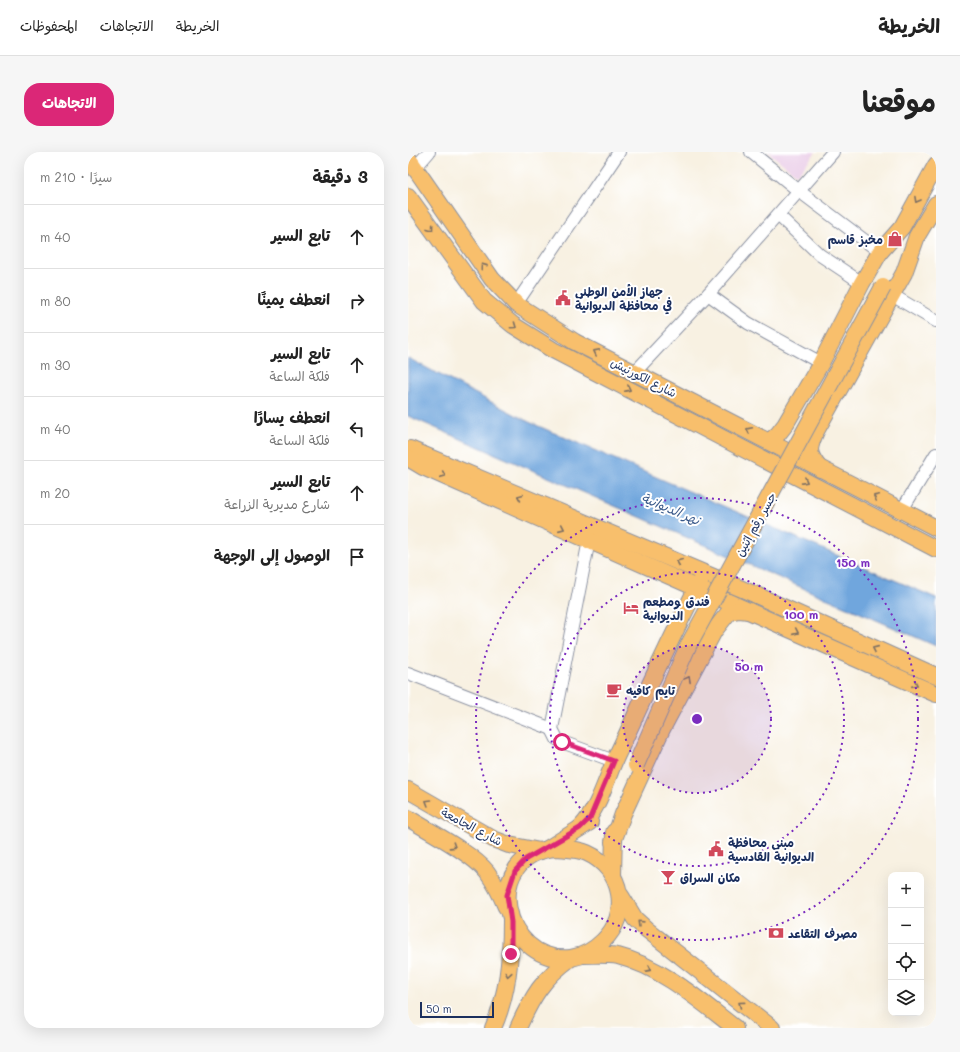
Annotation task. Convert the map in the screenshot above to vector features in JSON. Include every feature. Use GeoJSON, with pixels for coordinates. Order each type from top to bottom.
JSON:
{"type":"FeatureCollection","features":[{"type":"Feature","properties":{"kind":"main road","name":"شارع الكورنيش"},"geometry":{"type":"LineString","coordinates":[[412,163],[501,290],[516,304],[556,331],[770,441],[821,470],[936,528]]}},
{"type":"Feature","properties":{"kind":"main road"},"geometry":{"type":"LineString","coordinates":[[821,470],[809,452],[813,437],[902,227],[936,166]]}},
{"type":"Feature","properties":{"kind":"main road","name":"شارع الكورنيش"},"geometry":{"type":"LineString","coordinates":[[408,196],[484,301],[513,326],[543,345],[936,549]]}},
{"type":"Feature","properties":{"kind":"main road"},"geometry":{"type":"LineString","coordinates":[[770,441],[782,430],[821,363],[917,236],[936,204]]}},
{"type":"Feature","properties":{"kind":"main road"},"geometry":{"type":"LineString","coordinates":[[877,288],[880,252],[902,227]]}},
{"type":"Feature","properties":{"kind":"main road","name":"جسر رقم إثنين"},"geometry":{"type":"LineString","coordinates":[[625,762],[686,632],[720,566],[877,288]]}},
{"type":"Feature","properties":{"kind":"main road"},"geometry":{"type":"LineString","coordinates":[[484,301],[501,290]]}},
{"type":"Feature","properties":{"kind":"main road"},"geometry":{"type":"LineString","coordinates":[[543,345],[556,331]]}},
{"type":"Feature","properties":{"kind":"main road"},"geometry":{"type":"LineString","coordinates":[[408,448],[754,594],[936,676]]}},
{"type":"Feature","properties":{"kind":"main road"},"geometry":{"type":"LineString","coordinates":[[408,458],[423,467],[936,694]]}},
{"type":"Feature","properties":{"kind":"main road"},"geometry":{"type":"LineString","coordinates":[[493,1028],[501,1008],[511,954],[510,919],[507,895],[515,871],[526,859],[591,822],[607,801],[625,762],[704,573]]}},
{"type":"Feature","properties":{"kind":"main road"},"geometry":{"type":"LineString","coordinates":[[750,611],[754,594]]}},
{"type":"Feature","properties":{"kind":"main road"},"geometry":{"type":"LineString","coordinates":[[613,842],[617,828],[662,729],[714,631],[729,612],[739,610],[750,611]]}},
{"type":"Feature","properties":{"kind":"main road"},"geometry":{"type":"LineString","coordinates":[[625,762],[620,800],[614,820],[613,842],[613,876],[621,896],[635,919],[646,929],[686,962],[772,1028]]}},
{"type":"Feature","properties":{"kind":"main road","name":"شارع الجامعة"},"geometry":{"type":"LineString","coordinates":[[408,790],[493,840],[509,845],[543,850]]}},
{"type":"Feature","properties":{"kind":"main road","name":"شارع الجامعة"},"geometry":{"type":"LineString","coordinates":[[408,818],[471,858],[486,871],[498,889],[510,919]]}},
{"type":"Feature","properties":{"kind":"main road"},"geometry":{"type":"LineString","coordinates":[[543,850],[570,849],[587,853],[613,876]]}},
{"type":"Feature","properties":{"kind":"main road"},"geometry":{"type":"LineString","coordinates":[[518,1028],[541,986],[558,967],[597,947],[615,927],[619,918],[621,896]]}},
{"type":"Feature","properties":{"kind":"main road"},"geometry":{"type":"LineString","coordinates":[[510,919],[520,934],[542,952],[556,957],[618,956],[667,978],[735,1028]]}},
{"type":"Feature","properties":{"kind":"street"},"geometry":{"type":"LineString","coordinates":[[412,163],[429,152]]}},
{"type":"Feature","properties":{"kind":"street"},"geometry":{"type":"LineString","coordinates":[[516,304],[619,152]]}},
{"type":"Feature","properties":{"kind":"street"},"geometry":{"type":"LineString","coordinates":[[751,152],[799,191],[880,252]]}},
{"type":"Feature","properties":{"kind":"street"},"geometry":{"type":"LineString","coordinates":[[635,372],[708,294],[833,152]]}},
{"type":"Feature","properties":{"kind":"street"},"geometry":{"type":"LineString","coordinates":[[778,215],[820,255],[936,321]]}},
{"type":"Feature","properties":{"kind":"street"},"geometry":{"type":"LineString","coordinates":[[708,294],[748,322],[821,363]]}},
{"type":"Feature","properties":{"kind":"street"},"geometry":{"type":"LineString","coordinates":[[902,510],[936,454]]}},
{"type":"Feature","properties":{"kind":"street"},"geometry":{"type":"LineString","coordinates":[[589,540],[552,729],[557,739],[562,742],[625,762]]}},
{"type":"Feature","properties":{"kind":"street"},"geometry":{"type":"LineString","coordinates":[[408,673],[552,729]]}},
{"type":"Feature","properties":{"kind":"shaded area"},"geometry":{"type":"Polygon","coordinates":[[[768,152],[816,152],[797,175],[768,152]]]}},
{"type":"Feature","properties":{"kind":"water","name":"نهر الديوانية"},"geometry":{"type":"Polygon","coordinates":[[[408,358],[529,422],[936,598],[936,646],[408,416],[408,358]]]}},
{"type":"Feature","properties":{"kind":"place","name":"مخبز قاسم"},"geometry":{"type":"Point","coordinates":[895,239]}},
{"type":"Feature","properties":{"kind":"place","name":"جهاز الأمن الوطني في محافظة الديوانية"},"geometry":{"type":"Point","coordinates":[563,298]}},
{"type":"Feature","properties":{"kind":"place","name":"فندق ومطعم الديوانية"},"geometry":{"type":"Point","coordinates":[631,608]}},
{"type":"Feature","properties":{"kind":"place","name":"تايم كافيه"},"geometry":{"type":"Point","coordinates":[614,690]}},
{"type":"Feature","properties":{"kind":"place","name":"مبنى محافظة الديوانية القادسية"},"geometry":{"type":"Point","coordinates":[716,849]}},
{"type":"Feature","properties":{"kind":"place","name":"مكان السراق"},"geometry":{"type":"Point","coordinates":[668,877]}},
{"type":"Feature","properties":{"kind":"place","name":"مصرف التقاعد"},"geometry":{"type":"Point","coordinates":[776,933]}},
{"type":"Feature","properties":{"kind":"route"},"geometry":{"type":"LineString","coordinates":[[511,954],[511,922],[507,895],[515,871],[533,854],[546,849],[580,828],[590,818],[614,761],[562,742]]}}]}
